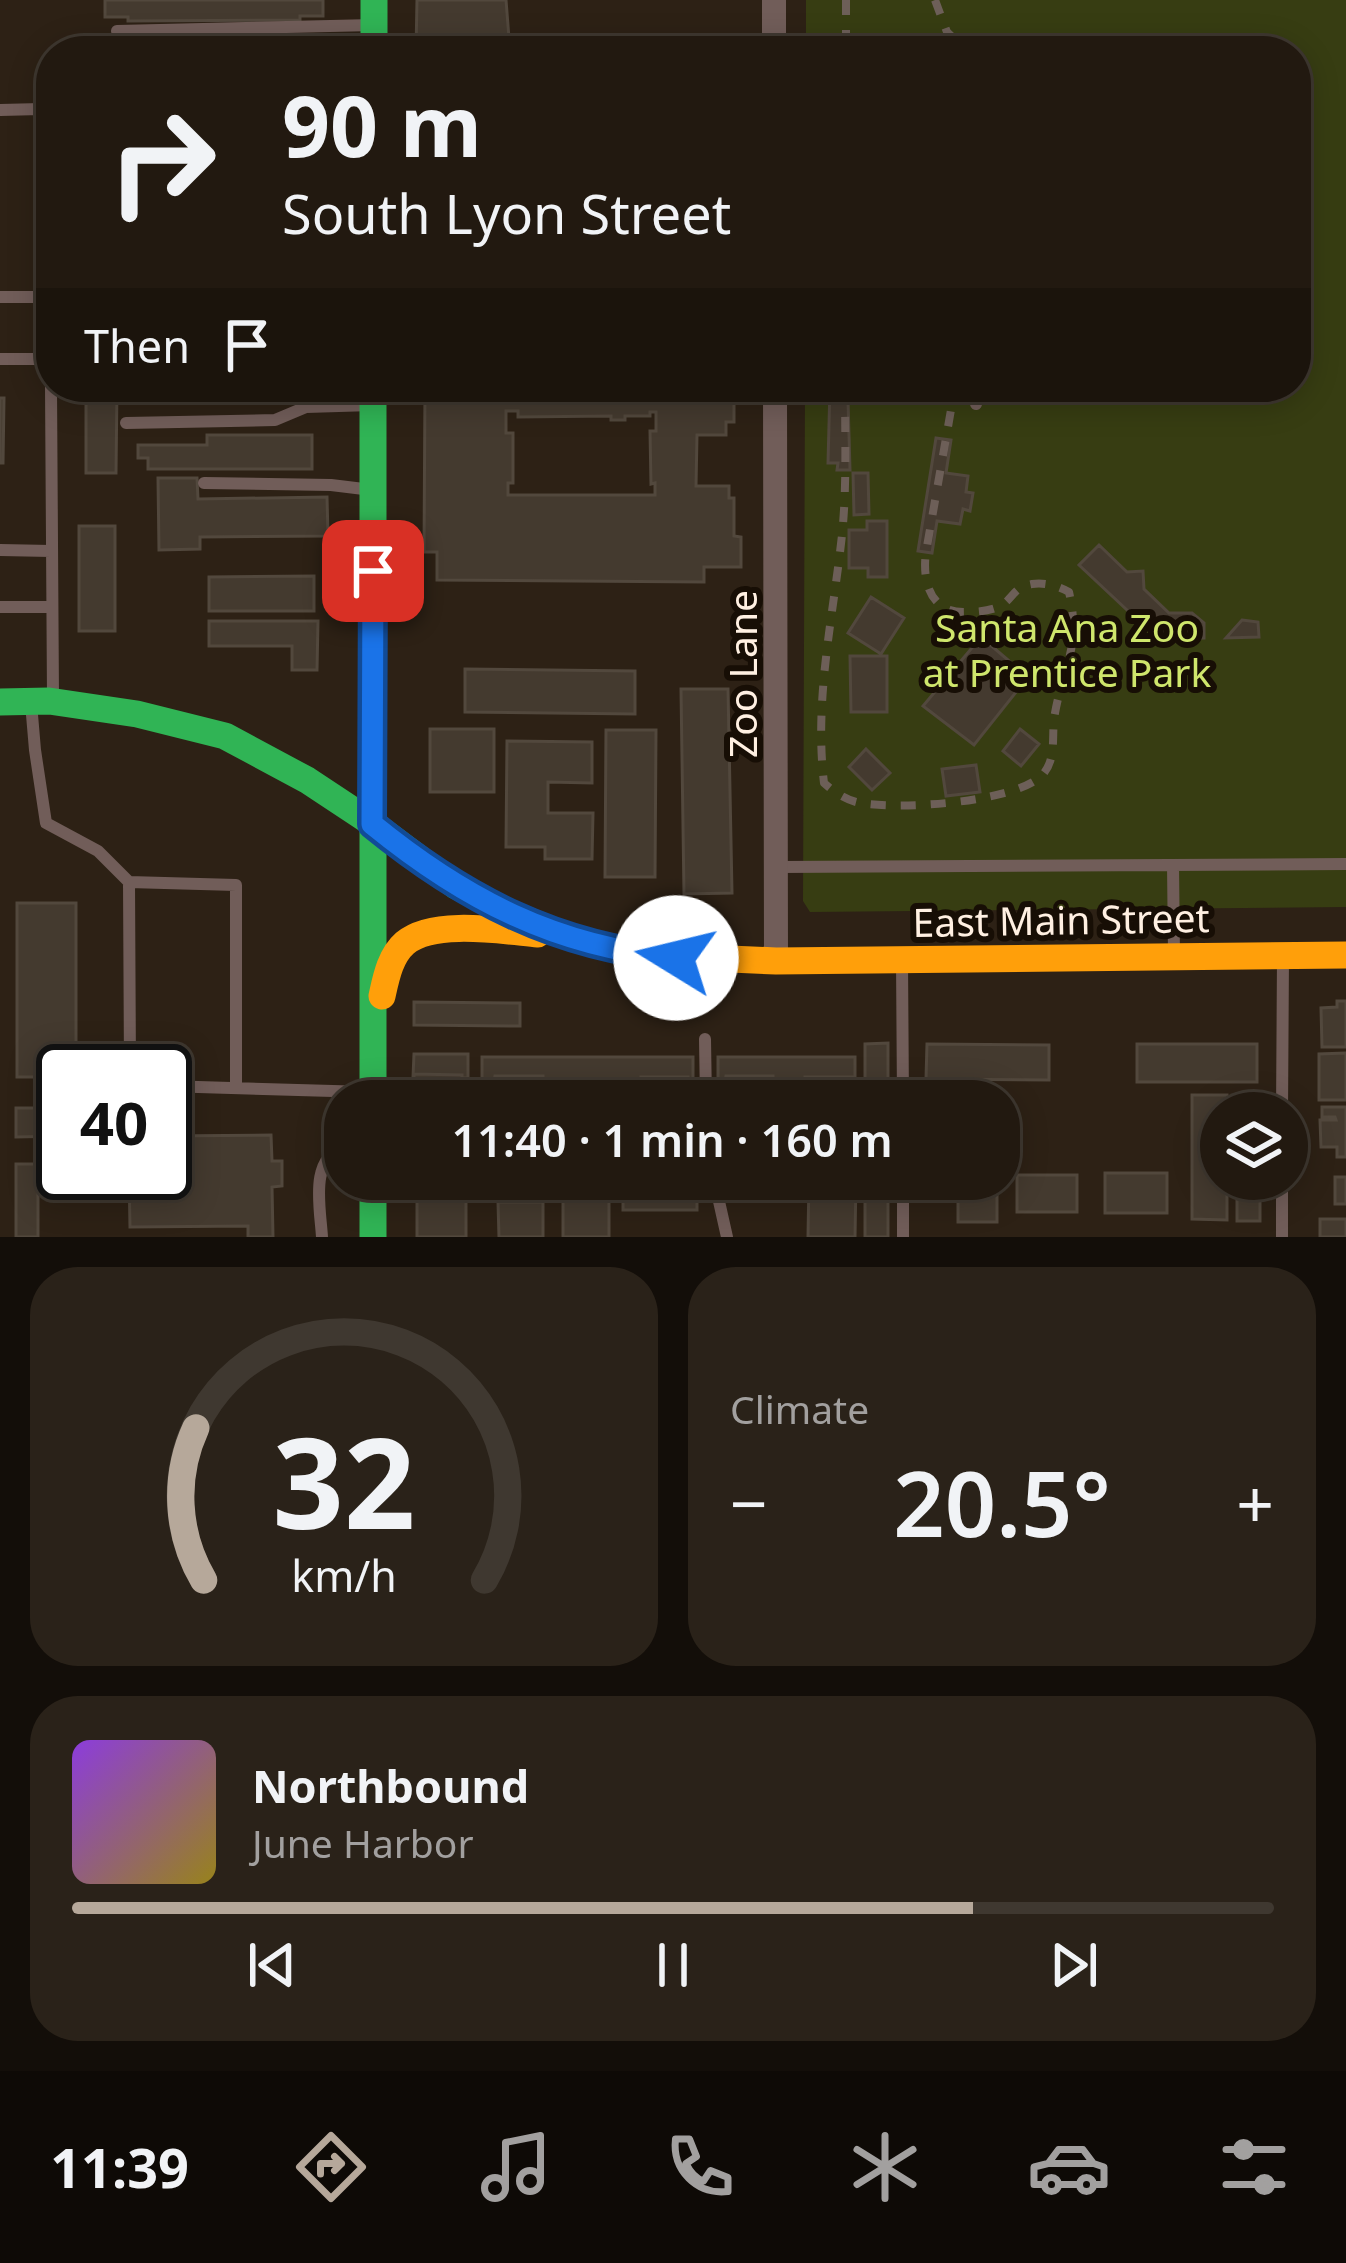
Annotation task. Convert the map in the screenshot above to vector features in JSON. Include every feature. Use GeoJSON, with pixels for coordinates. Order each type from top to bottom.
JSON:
{"type":"FeatureCollection","features":[{"type":"Feature","properties":{"kind":"street"},"geometry":{"type":"LineString","coordinates":[[774,0],[774,36]]}},
{"type":"Feature","properties":{"kind":"street"},"geometry":{"type":"LineString","coordinates":[[373,402],[373,1080]]}},
{"type":"Feature","properties":{"kind":"street","name":"Zoo Lane"},"geometry":{"type":"LineString","coordinates":[[776,402],[776,961]]}},
{"type":"Feature","properties":{"kind":"street"},"geometry":{"type":"LineString","coordinates":[[0,702],[42,702],[136,714],[225,736],[307,780],[456,886],[564,935]]}},
{"type":"Feature","properties":{"kind":"street"},"geometry":{"type":"LineString","coordinates":[[373,1039],[385,977],[410,939],[434,931],[564,935]]}},
{"type":"Feature","properties":{"kind":"street","name":"East Main Street"},"geometry":{"type":"LineString","coordinates":[[564,935],[640,955],[776,961],[1346,955]]}},
{"type":"Feature","properties":{"kind":"street"},"geometry":{"type":"LineString","coordinates":[[373,1200],[373,1237]]}},
{"type":"Feature","properties":{"kind":"lane"},"geometry":{"type":"LineString","coordinates":[[118,31],[374,25]]}},
{"type":"Feature","properties":{"kind":"lane"},"geometry":{"type":"LineString","coordinates":[[0,110],[36,109]]}},
{"type":"Feature","properties":{"kind":"lane"},"geometry":{"type":"LineString","coordinates":[[0,297],[36,297]]}},
{"type":"Feature","properties":{"kind":"lane"},"geometry":{"type":"LineString","coordinates":[[0,359],[36,359]]}},
{"type":"Feature","properties":{"kind":"lane"},"geometry":{"type":"LineString","coordinates":[[51,402],[52,608],[35,750],[46,823],[98,850],[129,882],[130,1044]]}},
{"type":"Feature","properties":{"kind":"lane"},"geometry":{"type":"LineString","coordinates":[[126,423],[275,420],[305,407],[336,402]]}},
{"type":"Feature","properties":{"kind":"lane"},"geometry":{"type":"LineString","coordinates":[[204,484],[373,490]]}},
{"type":"Feature","properties":{"kind":"lane"},"geometry":{"type":"LineString","coordinates":[[0,550],[51,551]]}},
{"type":"Feature","properties":{"kind":"lane"},"geometry":{"type":"LineString","coordinates":[[0,607],[52,608]]}},
{"type":"Feature","properties":{"kind":"lane"},"geometry":{"type":"LineString","coordinates":[[778,867],[1346,863]]}},
{"type":"Feature","properties":{"kind":"lane"},"geometry":{"type":"LineString","coordinates":[[1172,865],[1174,957]]}},
{"type":"Feature","properties":{"kind":"lane"},"geometry":{"type":"LineString","coordinates":[[129,882],[236,885],[236,1088]]}},
{"type":"Feature","properties":{"kind":"lane"},"geometry":{"type":"LineString","coordinates":[[1282,1092],[1283,956]]}},
{"type":"Feature","properties":{"kind":"lane"},"geometry":{"type":"LineString","coordinates":[[902,960],[903,1080]]}},
{"type":"Feature","properties":{"kind":"lane"},"geometry":{"type":"LineString","coordinates":[[705,1039],[706,1080]]}},
{"type":"Feature","properties":{"kind":"lane"},"geometry":{"type":"LineString","coordinates":[[192,1086],[324,1094]]}},
{"type":"Feature","properties":{"kind":"lane"},"geometry":{"type":"LineString","coordinates":[[322,1237],[319,1172],[324,1165]]}},
{"type":"Feature","properties":{"kind":"lane"},"geometry":{"type":"LineString","coordinates":[[719,1200],[727,1237]]}},
{"type":"Feature","properties":{"kind":"lane"},"geometry":{"type":"LineString","coordinates":[[903,1200],[903,1237]]}},
{"type":"Feature","properties":{"kind":"lane"},"geometry":{"type":"LineString","coordinates":[[1282,1200],[1282,1237]]}},
{"type":"Feature","properties":{"kind":"green space","name":"Santa Ana Zoo at Prentice Park"},"geometry":{"type":"Polygon","coordinates":[[[806,0],[1346,0],[1346,907],[810,912],[803,901],[805,402],[1311,402],[1311,36],[806,36],[806,0]]]}},
{"type":"Feature","properties":{"kind":"building"},"geometry":{"type":"Polygon","coordinates":[[[105,0],[323,0],[323,16],[128,21],[128,17],[105,17],[105,0]]]}},
{"type":"Feature","properties":{"kind":"building"},"geometry":{"type":"Polygon","coordinates":[[[417,0],[506,0],[509,36],[416,36],[417,0]]]}},
{"type":"Feature","properties":{"kind":"building"},"geometry":{"type":"Polygon","coordinates":[[[0,398],[4,398],[3,463],[0,463],[0,398]]]}},
{"type":"Feature","properties":{"kind":"building"},"geometry":{"type":"Polygon","coordinates":[[[86,402],[117,402],[116,473],[86,473],[86,402]]]}},
{"type":"Feature","properties":{"kind":"building"},"geometry":{"type":"Polygon","coordinates":[[[425,402],[734,402],[734,422],[726,422],[726,435],[697,435],[696,486],[729,486],[729,498],[734,498],[734,536],[741,537],[741,567],[704,567],[704,582],[437,580],[437,552],[424,552],[425,402]],[[506,411],[506,433],[513,433],[513,483],[508,483],[508,495],[655,495],[650,431],[656,431],[656,412],[625,416],[625,420],[611,420],[611,416],[518,417],[518,411],[506,411]]]}},
{"type":"Feature","properties":{"kind":"building"},"geometry":{"type":"Polygon","coordinates":[[[830,402],[848,402],[850,470],[837,470],[838,463],[828,463],[830,402]]]}},
{"type":"Feature","properties":{"kind":"building"},"geometry":{"type":"Polygon","coordinates":[[[207,435],[312,435],[312,469],[148,469],[148,458],[138,458],[138,445],[207,445],[207,435]]]}},
{"type":"Feature","properties":{"kind":"building"},"geometry":{"type":"Polygon","coordinates":[[[936,438],[951,440],[946,473],[968,476],[966,492],[973,493],[970,511],[963,509],[960,524],[937,521],[932,553],[918,551],[936,438]]]}},
{"type":"Feature","properties":{"kind":"building"},"geometry":{"type":"Polygon","coordinates":[[[853,473],[868,473],[869,514],[854,515],[853,473]]]}},
{"type":"Feature","properties":{"kind":"building"},"geometry":{"type":"Polygon","coordinates":[[[158,478],[197,478],[198,499],[327,497],[328,536],[200,537],[200,549],[159,550],[158,478]]]}},
{"type":"Feature","properties":{"kind":"building"},"geometry":{"type":"Polygon","coordinates":[[[867,521],[887,521],[887,577],[868,577],[868,568],[849,568],[849,530],[867,530],[867,521]]]}},
{"type":"Feature","properties":{"kind":"building"},"geometry":{"type":"Polygon","coordinates":[[[79,526],[115,526],[115,631],[79,631],[79,526]]]}},
{"type":"Feature","properties":{"kind":"building"},"geometry":{"type":"Polygon","coordinates":[[[1099,545],[1127,572],[1143,571],[1144,589],[1169,613],[1192,613],[1204,623],[1204,638],[1158,639],[1079,565],[1099,545]]]}},
{"type":"Feature","properties":{"kind":"building"},"geometry":{"type":"Polygon","coordinates":[[[314,576],[314,611],[209,611],[209,577],[314,576]]]}},
{"type":"Feature","properties":{"kind":"building"},"geometry":{"type":"Polygon","coordinates":[[[871,597],[904,618],[881,654],[848,633],[871,597]]]}},
{"type":"Feature","properties":{"kind":"building"},"geometry":{"type":"Polygon","coordinates":[[[1242,620],[1258,622],[1259,637],[1226,638],[1242,620]]]}},
{"type":"Feature","properties":{"kind":"building"},"geometry":{"type":"Polygon","coordinates":[[[209,621],[318,621],[317,670],[292,670],[292,646],[209,646],[209,621]]]}},
{"type":"Feature","properties":{"kind":"building"},"geometry":{"type":"Polygon","coordinates":[[[981,637],[1028,677],[974,745],[923,706],[981,637]]]}},
{"type":"Feature","properties":{"kind":"building"},"geometry":{"type":"Polygon","coordinates":[[[850,656],[887,656],[887,712],[851,712],[850,656]]]}},
{"type":"Feature","properties":{"kind":"building"},"geometry":{"type":"Polygon","coordinates":[[[465,669],[635,671],[635,714],[465,712],[465,669]]]}},
{"type":"Feature","properties":{"kind":"building"},"geometry":{"type":"Polygon","coordinates":[[[681,689],[728,689],[732,893],[684,894],[681,689]]]}},
{"type":"Feature","properties":{"kind":"building"},"geometry":{"type":"Polygon","coordinates":[[[430,729],[494,729],[494,792],[430,792],[430,729]]]}},
{"type":"Feature","properties":{"kind":"building"},"geometry":{"type":"Polygon","coordinates":[[[1020,729],[1039,744],[1021,766],[1003,751],[1020,729]]]}},
{"type":"Feature","properties":{"kind":"building"},"geometry":{"type":"Polygon","coordinates":[[[606,730],[656,730],[655,877],[605,877],[606,730]]]}},
{"type":"Feature","properties":{"kind":"building"},"geometry":{"type":"Polygon","coordinates":[[[507,741],[592,742],[592,783],[548,782],[548,813],[593,813],[592,859],[545,859],[545,847],[506,847],[507,741]]]}},
{"type":"Feature","properties":{"kind":"building"},"geometry":{"type":"Polygon","coordinates":[[[866,749],[890,773],[872,790],[849,767],[866,749]]]}},
{"type":"Feature","properties":{"kind":"building"},"geometry":{"type":"Polygon","coordinates":[[[976,765],[980,792],[946,796],[942,769],[976,765]]]}},
{"type":"Feature","properties":{"kind":"building"},"geometry":{"type":"Polygon","coordinates":[[[17,903],[76,903],[76,1044],[36,1044],[36,1077],[17,1077],[17,903]]]}},
{"type":"Feature","properties":{"kind":"building"},"geometry":{"type":"Polygon","coordinates":[[[1337,1001],[1346,1001],[1346,1047],[1322,1047],[1321,1008],[1337,1007],[1337,1001]]]}},
{"type":"Feature","properties":{"kind":"building"},"geometry":{"type":"Polygon","coordinates":[[[414,1002],[520,1003],[520,1026],[414,1025],[414,1002]]]}},
{"type":"Feature","properties":{"kind":"building"},"geometry":{"type":"Polygon","coordinates":[[[888,1043],[888,1080],[865,1080],[865,1044],[888,1043]]]}},
{"type":"Feature","properties":{"kind":"building"},"geometry":{"type":"Polygon","coordinates":[[[927,1044],[1049,1045],[1049,1080],[926,1079],[927,1044]]]}},
{"type":"Feature","properties":{"kind":"building"},"geometry":{"type":"Polygon","coordinates":[[[1137,1044],[1257,1044],[1257,1082],[1137,1082],[1137,1044]]]}},
{"type":"Feature","properties":{"kind":"building"},"geometry":{"type":"Polygon","coordinates":[[[1346,1053],[1346,1100],[1319,1100],[1319,1054],[1346,1053]]]}},
{"type":"Feature","properties":{"kind":"building"},"geometry":{"type":"Polygon","coordinates":[[[414,1054],[468,1054],[468,1078],[413,1077],[414,1054]]]}},
{"type":"Feature","properties":{"kind":"building"},"geometry":{"type":"Polygon","coordinates":[[[482,1057],[693,1057],[693,1080],[495,1076],[482,1080],[482,1057]]]}},
{"type":"Feature","properties":{"kind":"building"},"geometry":{"type":"Polygon","coordinates":[[[718,1057],[855,1057],[855,1080],[726,1076],[718,1080],[718,1057]]]}},
{"type":"Feature","properties":{"kind":"building"},"geometry":{"type":"Polygon","coordinates":[[[414,1074],[462,1075],[462,1080],[414,1080],[414,1074]]]}},
{"type":"Feature","properties":{"kind":"building"},"geometry":{"type":"Polygon","coordinates":[[[495,1076],[543,1076],[543,1080],[495,1080],[495,1076]]]}},
{"type":"Feature","properties":{"kind":"building"},"geometry":{"type":"Polygon","coordinates":[[[726,1076],[773,1076],[773,1080],[726,1080],[726,1076]]]}},
{"type":"Feature","properties":{"kind":"building"},"geometry":{"type":"Polygon","coordinates":[[[641,1077],[688,1077],[688,1080],[641,1077]]]}},
{"type":"Feature","properties":{"kind":"building"},"geometry":{"type":"Polygon","coordinates":[[[805,1077],[854,1077],[854,1080],[805,1077]]]}},
{"type":"Feature","properties":{"kind":"building"},"geometry":{"type":"Polygon","coordinates":[[[1192,1095],[1200,1095],[1200,1200],[1227,1200],[1227,1220],[1192,1219],[1192,1095]]]}},
{"type":"Feature","properties":{"kind":"building"},"geometry":{"type":"Polygon","coordinates":[[[1322,1107],[1346,1107],[1346,1157],[1337,1157],[1337,1147],[1321,1147],[1320,1120],[1336,1120],[1322,1117],[1322,1107]]]}},
{"type":"Feature","properties":{"kind":"building"},"geometry":{"type":"Polygon","coordinates":[[[16,1108],[36,1108],[36,1137],[16,1137],[16,1108]]]}},
{"type":"Feature","properties":{"kind":"building"},"geometry":{"type":"Polygon","coordinates":[[[271,1135],[272,1161],[282,1161],[282,1186],[272,1187],[273,1237],[248,1237],[248,1226],[130,1227],[130,1200],[192,1200],[192,1136],[271,1135]]]}},
{"type":"Feature","properties":{"kind":"building"},"geometry":{"type":"Polygon","coordinates":[[[16,1164],[36,1164],[38,1237],[16,1237],[16,1164]]]}},
{"type":"Feature","properties":{"kind":"building"},"geometry":{"type":"Polygon","coordinates":[[[1105,1173],[1167,1173],[1167,1213],[1105,1213],[1105,1173]]]}},
{"type":"Feature","properties":{"kind":"building"},"geometry":{"type":"Polygon","coordinates":[[[1020,1175],[1077,1175],[1077,1212],[1017,1212],[1020,1175]]]}},
{"type":"Feature","properties":{"kind":"building"},"geometry":{"type":"Polygon","coordinates":[[[1335,1177],[1346,1177],[1346,1204],[1335,1204],[1335,1177]]]}},
{"type":"Feature","properties":{"kind":"building"},"geometry":{"type":"Polygon","coordinates":[[[417,1200],[466,1200],[466,1237],[417,1237],[417,1200]]]}},
{"type":"Feature","properties":{"kind":"building"},"geometry":{"type":"Polygon","coordinates":[[[563,1200],[609,1200],[609,1237],[563,1237],[563,1200]]]}},
{"type":"Feature","properties":{"kind":"building"},"geometry":{"type":"Polygon","coordinates":[[[623,1200],[697,1200],[697,1210],[623,1210],[623,1200]]]}},
{"type":"Feature","properties":{"kind":"building"},"geometry":{"type":"Polygon","coordinates":[[[809,1200],[856,1200],[855,1237],[808,1237],[809,1200]]]}},
{"type":"Feature","properties":{"kind":"building"},"geometry":{"type":"Polygon","coordinates":[[[865,1200],[888,1200],[888,1237],[865,1237],[865,1200]]]}},
{"type":"Feature","properties":{"kind":"building"},"geometry":{"type":"Polygon","coordinates":[[[958,1200],[997,1200],[997,1222],[958,1222],[958,1200]]]}},
{"type":"Feature","properties":{"kind":"building"},"geometry":{"type":"Polygon","coordinates":[[[1237,1200],[1260,1200],[1260,1221],[1237,1221],[1237,1200]]]}},
{"type":"Feature","properties":{"kind":"building"},"geometry":{"type":"Polygon","coordinates":[[[498,1202],[543,1202],[543,1237],[499,1237],[498,1202]]]}},
{"type":"Feature","properties":{"kind":"building"},"geometry":{"type":"Polygon","coordinates":[[[1320,1219],[1346,1219],[1346,1237],[1320,1237],[1320,1219]]]}},
{"type":"Feature","properties":{"kind":"railway"},"geometry":{"type":"LineString","coordinates":[[846,0],[846,36]]}},
{"type":"Feature","properties":{"kind":"railway"},"geometry":{"type":"LineString","coordinates":[[935,0],[951,36]]}},
{"type":"Feature","properties":{"kind":"railway"},"geometry":{"type":"LineString","coordinates":[[845,402],[844,517],[821,720],[824,783],[852,801],[873,805],[955,802],[1010,791],[1044,773],[1052,754],[1054,719],[1072,644],[1069,592],[1056,586],[1026,585],[989,610],[953,611],[936,601],[927,584],[926,552],[952,402]]}},
{"type":"Feature","properties":{"kind":"traffic: fast"},"geometry":{"type":"LineString","coordinates":[[374,0],[374,36]]}},
{"type":"Feature","properties":{"kind":"traffic: fast"},"geometry":{"type":"LineString","coordinates":[[373,402],[373,1080]]}},
{"type":"Feature","properties":{"kind":"traffic: fast"},"geometry":{"type":"LineString","coordinates":[[0,702],[49,701],[137,714],[225,736],[307,780],[456,886],[515,915]]}},
{"type":"Feature","properties":{"kind":"traffic: fast"},"geometry":{"type":"LineString","coordinates":[[373,1200],[373,1237]]}},
{"type":"Feature","properties":{"kind":"traffic: slow"},"geometry":{"type":"LineString","coordinates":[[515,915],[564,935],[640,955],[776,961],[1346,955]]}},
{"type":"Feature","properties":{"kind":"traffic: slow"},"geometry":{"type":"LineString","coordinates":[[382,996],[396,954],[417,936],[469,928],[538,934]]}},
{"type":"Feature","properties":{"kind":"route"},"geometry":{"type":"LineString","coordinates":[[373,571],[372,824],[456,886],[497,908],[564,935],[640,955],[676,958]]}}]}
